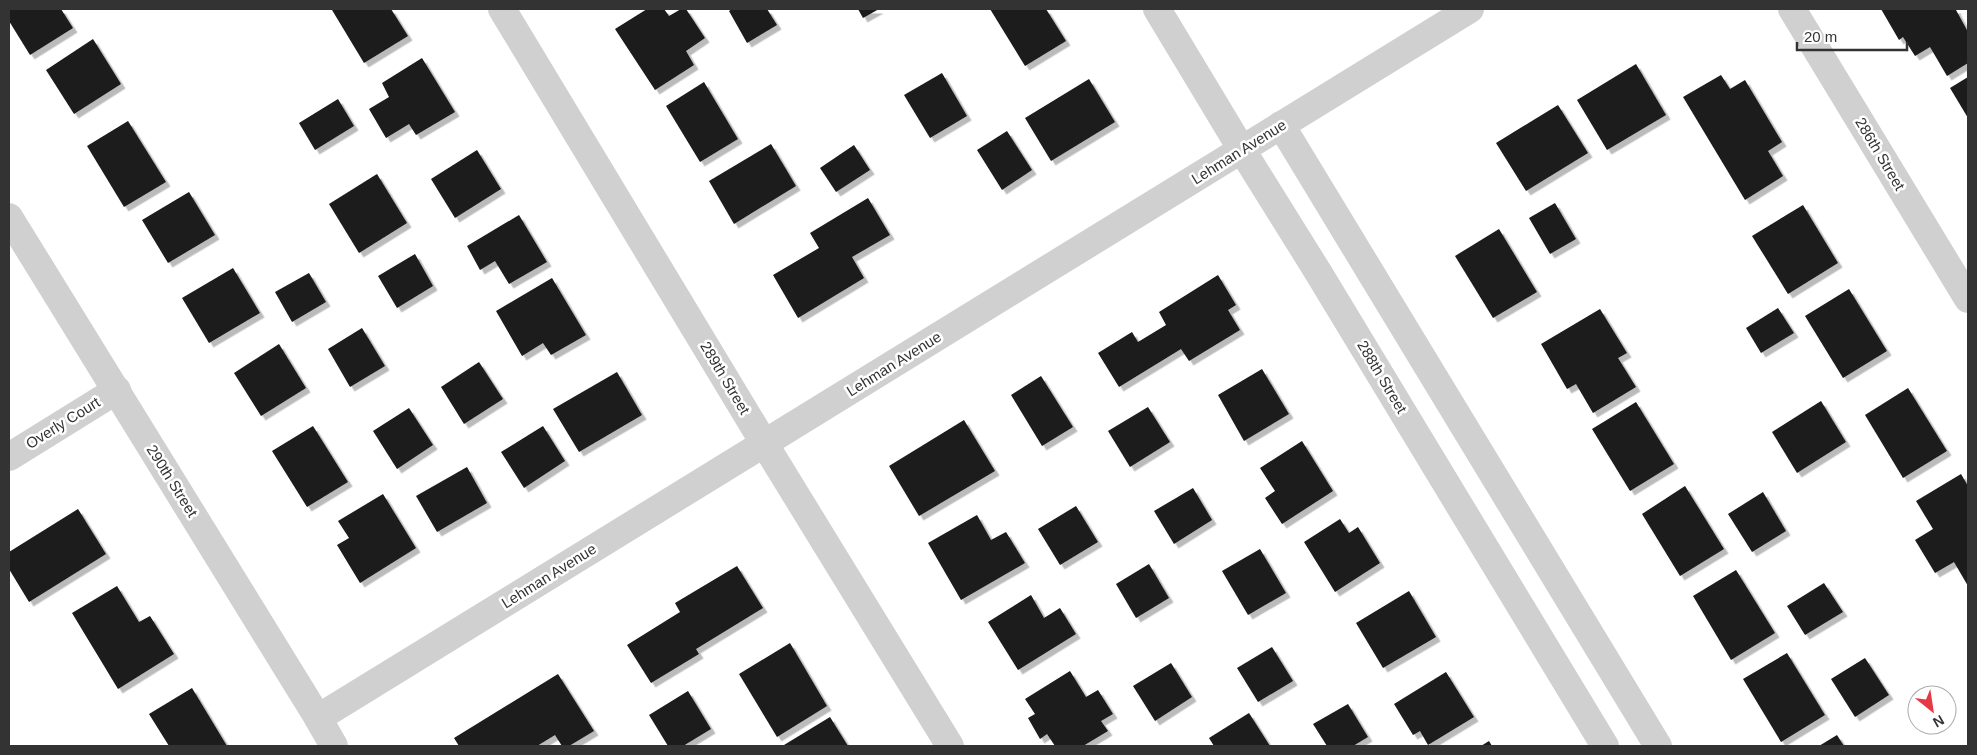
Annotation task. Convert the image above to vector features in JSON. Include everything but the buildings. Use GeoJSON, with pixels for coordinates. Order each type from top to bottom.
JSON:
{"type":"FeatureCollection","features":[{"type":"Feature","properties":{"kind":"street","name":"289th Street"},"geometry":{"type":"LineString","coordinates":[[502,9],[764,443],[950,746]]}},
{"type":"Feature","properties":{"kind":"street","name":"288th Street"},"geometry":{"type":"LineString","coordinates":[[1156,9],[1323,280],[1605,746]]}},
{"type":"Feature","properties":{"kind":"street","name":"Lehman Avenue"},"geometry":{"type":"LineString","coordinates":[[318,718],[1470,9]]}},
{"type":"Feature","properties":{"kind":"street","name":"286th Street"},"geometry":{"type":"LineString","coordinates":[[1792,9],[1968,300]]}},
{"type":"Feature","properties":{"kind":"street"},"geometry":{"type":"LineString","coordinates":[[1281,125],[1658,746]]}},
{"type":"Feature","properties":{"kind":"street","name":"290th Street"},"geometry":{"type":"LineString","coordinates":[[9,217],[334,746]]}},
{"type":"Feature","properties":{"kind":"street","name":"Overly Court"},"geometry":{"type":"LineString","coordinates":[[9,457],[116,390]]}}]}
